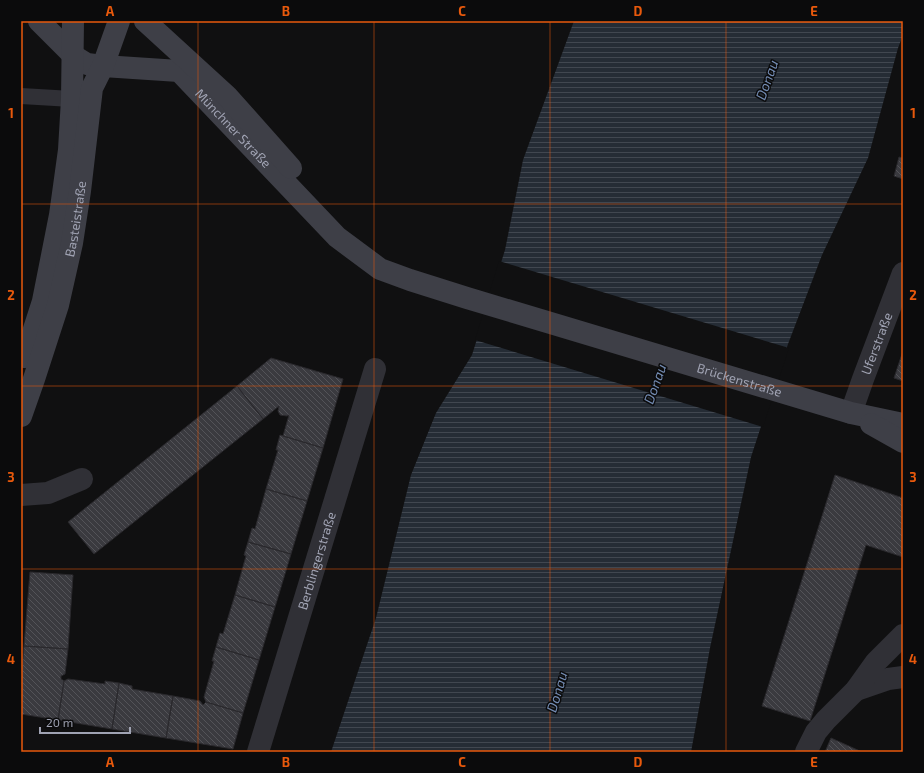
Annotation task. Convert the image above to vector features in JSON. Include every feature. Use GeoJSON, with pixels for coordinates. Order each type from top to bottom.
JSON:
{"type":"FeatureCollection","features":[{"type":"Feature","properties":{"kind":"main road","name":"Münchner Straße"},"geometry":{"type":"LineString","coordinates":[[39,21],[74,56],[88,64],[179,71],[337,236],[380,269],[436,288]]}},
{"type":"Feature","properties":{"kind":"main road","name":"Basteistraße"},"geometry":{"type":"LineString","coordinates":[[21,372],[43,301],[60,215],[69,150],[74,56],[74,21]]}},
{"type":"Feature","properties":{"kind":"main road","name":"Basteistraße"},"geometry":{"type":"LineString","coordinates":[[21,416],[58,305],[72,243],[80,192],[92,88],[103,66],[119,21]]}},
{"type":"Feature","properties":{"kind":"main road","name":"Münchner Straße"},"geometry":{"type":"LineString","coordinates":[[145,21],[227,96],[311,190],[345,225],[410,280]]}},
{"type":"Feature","properties":{"kind":"main road","name":"Brückenstraße"},"geometry":{"type":"LineString","coordinates":[[436,288],[851,413],[903,424]]}},
{"type":"Feature","properties":{"kind":"main road","name":"Brückenstraße"},"geometry":{"type":"LineString","coordinates":[[851,413],[903,442]]}},
{"type":"Feature","properties":{"kind":"street","name":"Uferstraße"},"geometry":{"type":"LineString","coordinates":[[851,413],[903,273]]}},
{"type":"Feature","properties":{"kind":"street","name":"Berblingerstraße"},"geometry":{"type":"LineString","coordinates":[[258,752],[375,369]]}},
{"type":"Feature","properties":{"kind":"street"},"geometry":{"type":"LineString","coordinates":[[21,495],[48,493],[82,480]]}},
{"type":"Feature","properties":{"kind":"street"},"geometry":{"type":"LineString","coordinates":[[806,752],[816,732],[856,690],[876,662],[903,635]]}},
{"type":"Feature","properties":{"kind":"street"},"geometry":{"type":"LineString","coordinates":[[856,690],[888,680],[903,678]]}},
{"type":"Feature","properties":{"kind":"lane"},"geometry":{"type":"LineString","coordinates":[[21,96],[72,99]]}},
{"type":"Feature","properties":{"kind":"water","name":"Donau"},"geometry":{"type":"Polygon","coordinates":[[[574,21],[903,21],[903,35],[898,48],[868,158],[822,255],[788,344],[751,457],[710,648],[691,752],[331,752],[376,618],[411,475],[436,413],[472,355],[505,250],[523,160],[574,21]]]}},
{"type":"Feature","properties":{"kind":"pier"},"geometry":{"type":"Polygon","coordinates":[[[499,261],[789,348],[763,427],[475,340],[499,261]]]}},
{"type":"Feature","properties":{"kind":"building"},"geometry":{"type":"Polygon","coordinates":[[[899,157],[903,158],[903,179],[894,176],[899,157]]]}},
{"type":"Feature","properties":{"kind":"building"},"geometry":{"type":"Polygon","coordinates":[[[903,351],[903,381],[894,378],[903,351]]]}},
{"type":"Feature","properties":{"kind":"building"},"geometry":{"type":"Polygon","coordinates":[[[271,358],[343,379],[323,448],[283,436],[289,415],[280,415],[278,411],[279,406],[263,419],[237,386],[271,358]]]}},
{"type":"Feature","properties":{"kind":"building"},"geometry":{"type":"Polygon","coordinates":[[[237,386],[263,419],[94,554],[68,522],[237,386]]]}},
{"type":"Feature","properties":{"kind":"building"},"geometry":{"type":"Polygon","coordinates":[[[280,435],[323,448],[307,501],[266,489],[278,450],[276,450],[280,435]]]}},
{"type":"Feature","properties":{"kind":"building"},"geometry":{"type":"Polygon","coordinates":[[[835,475],[903,498],[903,557],[866,545],[810,721],[762,706],[835,475]]]}},
{"type":"Feature","properties":{"kind":"building"},"geometry":{"type":"Polygon","coordinates":[[[266,489],[307,501],[291,554],[248,542],[252,528],[255,529],[266,489]]]}},
{"type":"Feature","properties":{"kind":"building"},"geometry":{"type":"Polygon","coordinates":[[[248,542],[291,554],[275,607],[235,595],[246,556],[244,555],[248,542]]]}},
{"type":"Feature","properties":{"kind":"building"},"geometry":{"type":"Polygon","coordinates":[[[30,572],[73,575],[68,649],[24,646],[30,572]]]}},
{"type":"Feature","properties":{"kind":"building"},"geometry":{"type":"Polygon","coordinates":[[[235,595],[275,607],[259,660],[216,647],[220,633],[223,634],[235,595]]]}},
{"type":"Feature","properties":{"kind":"building"},"geometry":{"type":"Polygon","coordinates":[[[24,646],[68,649],[65,674],[61,676],[61,679],[64,681],[58,720],[21,714],[21,680],[24,646]]]}},
{"type":"Feature","properties":{"kind":"building"},"geometry":{"type":"Polygon","coordinates":[[[216,647],[259,660],[243,713],[206,702],[204,697],[214,661],[212,661],[216,647]]]}},
{"type":"Feature","properties":{"kind":"building"},"geometry":{"type":"Polygon","coordinates":[[[68,679],[105,684],[105,681],[119,683],[112,729],[58,720],[64,681],[68,679]]]}},
{"type":"Feature","properties":{"kind":"building"},"geometry":{"type":"Polygon","coordinates":[[[119,683],[132,686],[132,689],[173,696],[166,738],[112,729],[119,683]]]}},
{"type":"Feature","properties":{"kind":"building"},"geometry":{"type":"Polygon","coordinates":[[[173,696],[200,701],[203,705],[206,702],[243,713],[233,749],[166,738],[173,696]]]}},
{"type":"Feature","properties":{"kind":"building"},"geometry":{"type":"Polygon","coordinates":[[[831,738],[862,752],[825,752],[831,738]]]}}]}
